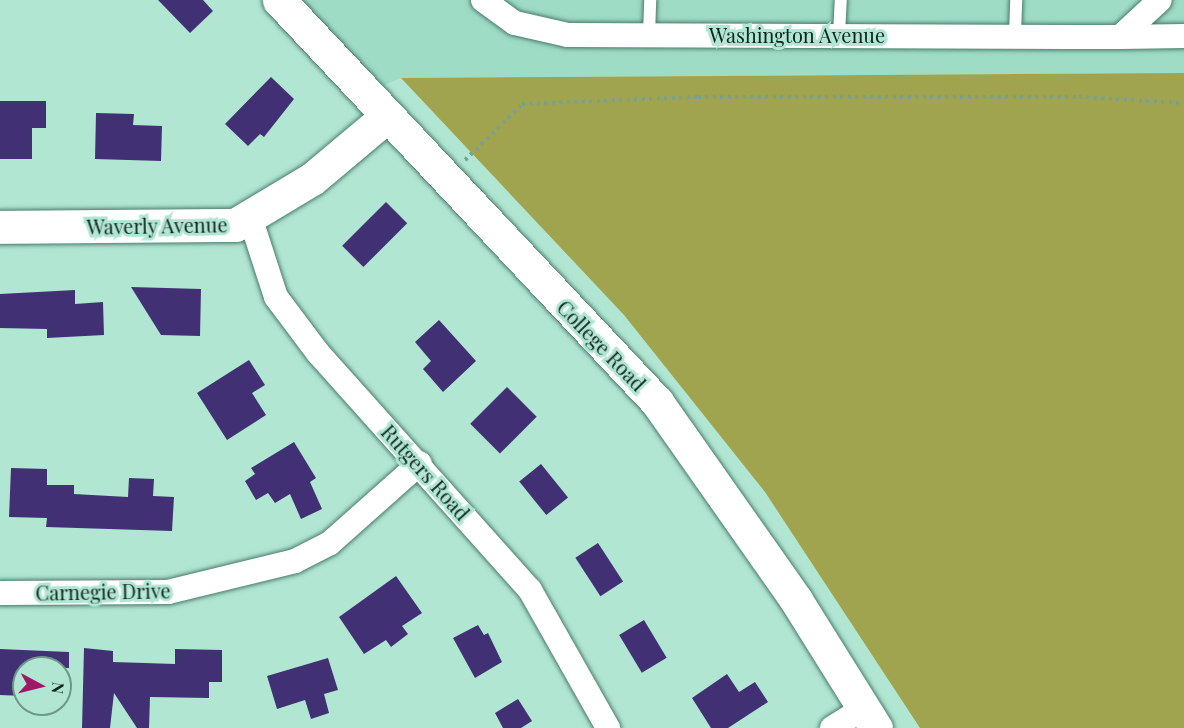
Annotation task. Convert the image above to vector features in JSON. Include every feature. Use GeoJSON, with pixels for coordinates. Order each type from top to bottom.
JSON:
{"type":"FeatureCollection","features":[{"type":"Feature","properties":{"kind":"street","name":"College Road"},"geometry":{"type":"LineString","coordinates":[[279,0],[657,402],[796,600],[870,718]]}},
{"type":"Feature","properties":{"kind":"street","name":"Washington Avenue"},"geometry":{"type":"LineString","coordinates":[[483,0],[515,23],[568,35],[1184,36]]}},
{"type":"Feature","properties":{"kind":"street"},"geometry":{"type":"LineString","coordinates":[[1120,36],[1160,0]]}},
{"type":"Feature","properties":{"kind":"street","name":"Waverly Avenue"},"geometry":{"type":"LineString","coordinates":[[0,227],[232,225],[250,217],[312,179],[387,117]]}},
{"type":"Feature","properties":{"kind":"street","name":"Rutgers Road"},"geometry":{"type":"LineString","coordinates":[[250,217],[276,297],[318,353],[420,463],[530,590],[608,728]]}},
{"type":"Feature","properties":{"kind":"street","name":"Carnegie Drive"},"geometry":{"type":"LineString","coordinates":[[0,593],[168,592],[295,561],[330,543],[420,463]]}},
{"type":"Feature","properties":{"kind":"street"},"geometry":{"type":"LineString","coordinates":[[832,728],[870,718]]}},
{"type":"Feature","properties":{"kind":"lane"},"geometry":{"type":"LineString","coordinates":[[649,34],[650,0]]}},
{"type":"Feature","properties":{"kind":"lane"},"geometry":{"type":"LineString","coordinates":[[839,34],[841,0]]}},
{"type":"Feature","properties":{"kind":"lane"},"geometry":{"type":"LineString","coordinates":[[1015,35],[1016,0]]}},
{"type":"Feature","properties":{"kind":"path"},"geometry":{"type":"LineString","coordinates":[[445,179],[522,104],[710,97],[1078,97],[1184,103]]}},
{"type":"Feature","properties":{"kind":"shaded area"},"geometry":{"type":"Polygon","coordinates":[[[279,0],[1184,0],[1184,73],[401,78],[364,93],[279,0]]]}},
{"type":"Feature","properties":{"kind":"shaded area"},"geometry":{"type":"Polygon","coordinates":[[[1184,73],[1184,728],[920,728],[765,492],[624,315],[401,78],[1184,73]]]}},
{"type":"Feature","properties":{"kind":"building"},"geometry":{"type":"Polygon","coordinates":[[[158,0],[203,0],[213,11],[190,33],[158,0]]]}},
{"type":"Feature","properties":{"kind":"building"},"geometry":{"type":"Polygon","coordinates":[[[271,77],[294,99],[264,137],[260,134],[248,146],[225,124],[271,77]]]}},
{"type":"Feature","properties":{"kind":"building"},"geometry":{"type":"Polygon","coordinates":[[[0,101],[46,101],[46,128],[32,128],[32,159],[0,159],[0,101]]]}},
{"type":"Feature","properties":{"kind":"building"},"geometry":{"type":"Polygon","coordinates":[[[96,113],[134,114],[133,125],[162,126],[161,161],[95,159],[96,113]]]}},
{"type":"Feature","properties":{"kind":"building"},"geometry":{"type":"Polygon","coordinates":[[[386,202],[407,223],[363,267],[342,246],[386,202]]]}},
{"type":"Feature","properties":{"kind":"building"},"geometry":{"type":"Polygon","coordinates":[[[131,287],[201,289],[200,336],[161,335],[131,287]]]}},
{"type":"Feature","properties":{"kind":"building"},"geometry":{"type":"Polygon","coordinates":[[[75,290],[75,304],[103,302],[104,335],[47,338],[47,329],[0,328],[0,294],[75,290]]]}},
{"type":"Feature","properties":{"kind":"building"},"geometry":{"type":"Polygon","coordinates":[[[439,320],[476,361],[443,392],[423,369],[431,361],[415,342],[439,320]]]}},
{"type":"Feature","properties":{"kind":"building"},"geometry":{"type":"Polygon","coordinates":[[[249,360],[265,385],[252,393],[266,415],[227,440],[197,393],[249,360]]]}},
{"type":"Feature","properties":{"kind":"building"},"geometry":{"type":"Polygon","coordinates":[[[507,387],[537,417],[500,453],[470,424],[507,387]]]}},
{"type":"Feature","properties":{"kind":"building"},"geometry":{"type":"Polygon","coordinates":[[[294,442],[316,478],[310,482],[322,509],[301,519],[290,494],[275,503],[268,493],[256,500],[245,481],[255,474],[251,468],[294,442]]]}},
{"type":"Feature","properties":{"kind":"building"},"geometry":{"type":"Polygon","coordinates":[[[541,464],[568,497],[546,515],[519,482],[541,464]]]}},
{"type":"Feature","properties":{"kind":"building"},"geometry":{"type":"Polygon","coordinates":[[[11,468],[47,469],[47,485],[74,485],[74,494],[128,497],[129,478],[154,479],[153,496],[174,497],[172,531],[46,527],[47,518],[9,517],[11,468]]]}},
{"type":"Feature","properties":{"kind":"building"},"geometry":{"type":"Polygon","coordinates":[[[598,543],[623,582],[600,596],[575,558],[598,543]]]}},
{"type":"Feature","properties":{"kind":"building"},"geometry":{"type":"Polygon","coordinates":[[[396,576],[422,613],[402,626],[408,634],[391,647],[386,640],[364,654],[339,617],[396,576]]]}},
{"type":"Feature","properties":{"kind":"building"},"geometry":{"type":"Polygon","coordinates":[[[644,620],[667,658],[642,673],[619,635],[644,620]]]}},
{"type":"Feature","properties":{"kind":"building"},"geometry":{"type":"Polygon","coordinates":[[[478,625],[484,635],[488,633],[502,662],[475,678],[453,638],[478,625]]]}},
{"type":"Feature","properties":{"kind":"building"},"geometry":{"type":"Polygon","coordinates":[[[84,648],[113,651],[113,662],[175,664],[175,649],[222,650],[222,682],[209,682],[209,698],[150,697],[149,728],[137,728],[114,693],[110,728],[82,728],[84,648]]]}},
{"type":"Feature","properties":{"kind":"building"},"geometry":{"type":"Polygon","coordinates":[[[0,649],[69,652],[69,656],[12,656],[12,696],[0,695],[0,649]]]}},
{"type":"Feature","properties":{"kind":"building"},"geometry":{"type":"Polygon","coordinates":[[[328,658],[338,690],[324,694],[329,713],[311,719],[305,700],[277,709],[267,676],[328,658]]]}},
{"type":"Feature","properties":{"kind":"building"},"geometry":{"type":"Polygon","coordinates":[[[727,674],[739,692],[755,682],[768,702],[728,728],[711,728],[692,698],[727,674]]]}},
{"type":"Feature","properties":{"kind":"building"},"geometry":{"type":"Polygon","coordinates":[[[518,699],[532,721],[521,728],[503,728],[495,713],[518,699]]]}}]}
